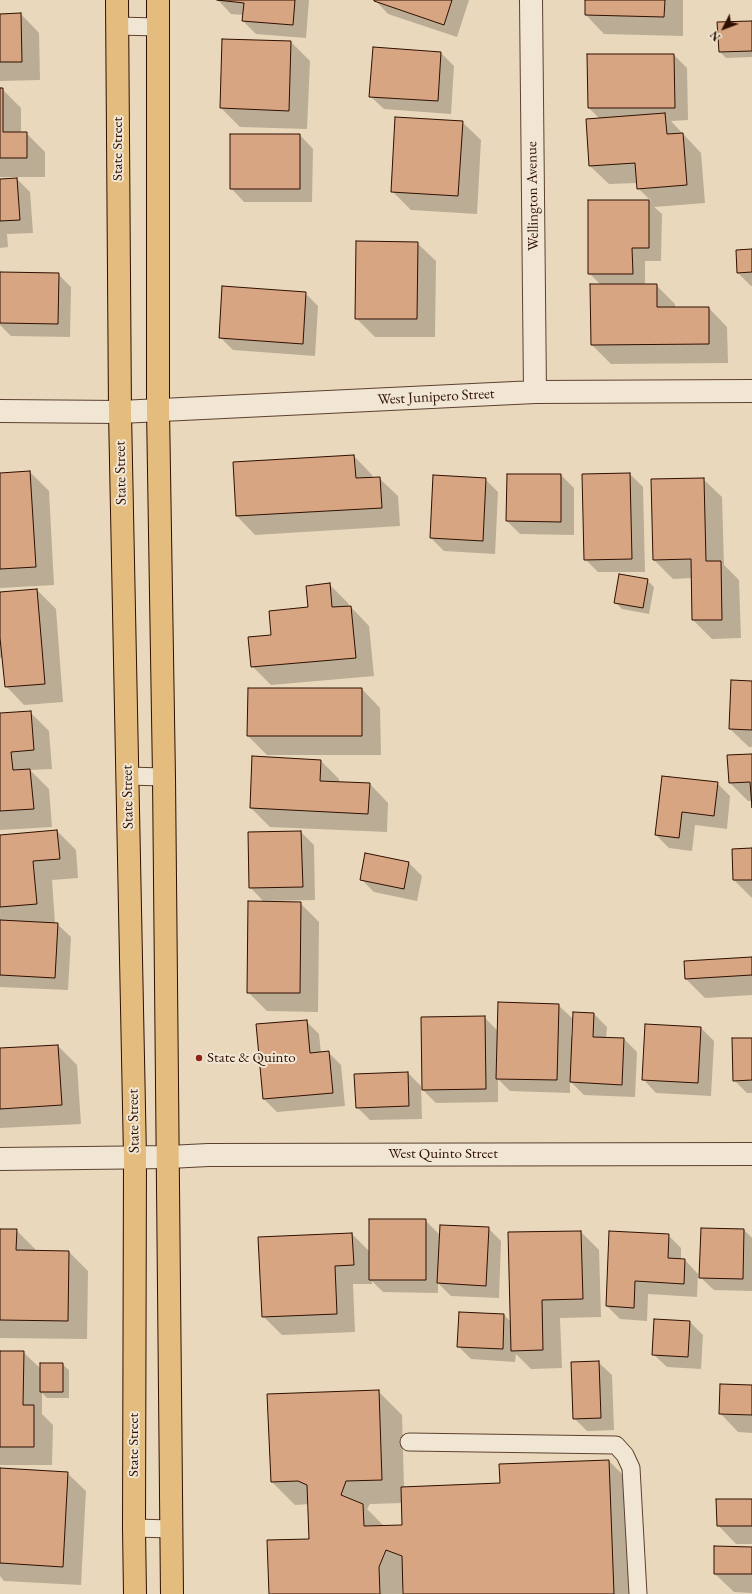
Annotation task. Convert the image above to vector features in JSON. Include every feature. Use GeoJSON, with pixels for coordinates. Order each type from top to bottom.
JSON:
{"type":"FeatureCollection","features":[{"type":"Feature","properties":{"kind":"main road","name":"State Street"},"geometry":{"type":"LineString","coordinates":[[117,0],[120,412],[135,1157],[135,1594]]}},
{"type":"Feature","properties":{"kind":"main road"},"geometry":{"type":"LineString","coordinates":[[158,0],[158,410],[169,1157],[172,1594]]}},
{"type":"Feature","properties":{"kind":"street","name":"Wellington Avenue"},"geometry":{"type":"LineString","coordinates":[[531,0],[535,392]]}},
{"type":"Feature","properties":{"kind":"street","name":"West Junipero Street"},"geometry":{"type":"LineString","coordinates":[[0,411],[120,412],[535,392],[752,390]]}},
{"type":"Feature","properties":{"kind":"street","name":"West Quinto Street"},"geometry":{"type":"LineString","coordinates":[[0,1159],[169,1157],[208,1155],[752,1154]]}},
{"type":"Feature","properties":{"kind":"lane"},"geometry":{"type":"LineString","coordinates":[[117,26],[158,27]]}},
{"type":"Feature","properties":{"kind":"lane"},"geometry":{"type":"LineString","coordinates":[[127,776],[164,777]]}},
{"type":"Feature","properties":{"kind":"lane"},"geometry":{"type":"LineString","coordinates":[[409,1442],[616,1445],[625,1455],[631,1468],[638,1594]]}},
{"type":"Feature","properties":{"kind":"lane"},"geometry":{"type":"LineString","coordinates":[[134,1528],[171,1529]]}},
{"type":"Feature","properties":{"kind":"building"},"geometry":{"type":"Polygon","coordinates":[[[217,0],[295,0],[293,25],[242,21],[244,3],[217,0]]]}},
{"type":"Feature","properties":{"kind":"building"},"geometry":{"type":"Polygon","coordinates":[[[374,0],[452,0],[444,25],[374,0]]]}},
{"type":"Feature","properties":{"kind":"building"},"geometry":{"type":"Polygon","coordinates":[[[585,0],[665,0],[664,17],[585,15],[585,0]]]}},
{"type":"Feature","properties":{"kind":"building"},"geometry":{"type":"Polygon","coordinates":[[[21,13],[22,62],[0,62],[0,14],[21,13]]]}},
{"type":"Feature","properties":{"kind":"building"},"geometry":{"type":"Polygon","coordinates":[[[752,21],[752,51],[719,52],[717,22],[752,21]]]}},
{"type":"Feature","properties":{"kind":"building"},"geometry":{"type":"Polygon","coordinates":[[[222,39],[291,41],[289,111],[220,108],[222,39]]]}},
{"type":"Feature","properties":{"kind":"building"},"geometry":{"type":"Polygon","coordinates":[[[373,47],[441,52],[438,101],[369,97],[373,47]]]}},
{"type":"Feature","properties":{"kind":"building"},"geometry":{"type":"Polygon","coordinates":[[[587,54],[674,54],[675,108],[588,108],[587,54]]]}},
{"type":"Feature","properties":{"kind":"building"},"geometry":{"type":"Polygon","coordinates":[[[0,88],[3,88],[3,132],[27,132],[27,158],[0,158],[0,88]]]}},
{"type":"Feature","properties":{"kind":"building"},"geometry":{"type":"Polygon","coordinates":[[[665,113],[667,134],[683,133],[687,185],[637,189],[635,163],[589,166],[586,119],[665,113]]]}},
{"type":"Feature","properties":{"kind":"building"},"geometry":{"type":"Polygon","coordinates":[[[395,117],[463,121],[458,196],[391,192],[395,117]]]}},
{"type":"Feature","properties":{"kind":"building"},"geometry":{"type":"Polygon","coordinates":[[[230,134],[300,134],[300,189],[230,189],[230,134]]]}},
{"type":"Feature","properties":{"kind":"building"},"geometry":{"type":"Polygon","coordinates":[[[17,178],[20,220],[0,221],[0,179],[17,178]]]}},
{"type":"Feature","properties":{"kind":"building"},"geometry":{"type":"Polygon","coordinates":[[[588,200],[649,200],[649,248],[632,248],[633,274],[588,274],[588,200]]]}},
{"type":"Feature","properties":{"kind":"building"},"geometry":{"type":"Polygon","coordinates":[[[356,241],[418,242],[417,319],[355,319],[356,241]]]}},
{"type":"Feature","properties":{"kind":"building"},"geometry":{"type":"Polygon","coordinates":[[[752,249],[752,272],[737,273],[736,250],[752,249]]]}},
{"type":"Feature","properties":{"kind":"building"},"geometry":{"type":"Polygon","coordinates":[[[0,272],[59,273],[58,324],[0,323],[0,272]]]}},
{"type":"Feature","properties":{"kind":"building"},"geometry":{"type":"Polygon","coordinates":[[[590,284],[657,284],[657,307],[709,307],[709,344],[591,345],[590,284]]]}},
{"type":"Feature","properties":{"kind":"building"},"geometry":{"type":"Polygon","coordinates":[[[222,286],[306,292],[303,344],[219,338],[222,286]]]}},
{"type":"Feature","properties":{"kind":"building"},"geometry":{"type":"Polygon","coordinates":[[[354,455],[356,478],[380,477],[382,508],[236,516],[233,462],[354,455]]]}},
{"type":"Feature","properties":{"kind":"building"},"geometry":{"type":"Polygon","coordinates":[[[30,471],[36,567],[0,569],[0,473],[30,471]]]}},
{"type":"Feature","properties":{"kind":"building"},"geometry":{"type":"Polygon","coordinates":[[[630,473],[632,559],[584,560],[582,474],[630,473]]]}},
{"type":"Feature","properties":{"kind":"building"},"geometry":{"type":"Polygon","coordinates":[[[507,474],[561,474],[561,522],[506,521],[507,474]]]}},
{"type":"Feature","properties":{"kind":"building"},"geometry":{"type":"Polygon","coordinates":[[[433,475],[486,478],[483,541],[430,538],[433,475]]]}},
{"type":"Feature","properties":{"kind":"building"},"geometry":{"type":"Polygon","coordinates":[[[704,478],[706,561],[721,561],[722,620],[692,620],[691,559],[653,560],[651,479],[704,478]]]}},
{"type":"Feature","properties":{"kind":"building"},"geometry":{"type":"Polygon","coordinates":[[[619,574],[648,579],[643,608],[614,603],[619,574]]]}},
{"type":"Feature","properties":{"kind":"building"},"geometry":{"type":"Polygon","coordinates":[[[330,583],[332,607],[351,606],[356,658],[251,667],[248,637],[271,635],[269,611],[308,607],[306,586],[330,583]]]}},
{"type":"Feature","properties":{"kind":"building"},"geometry":{"type":"Polygon","coordinates":[[[37,589],[45,684],[5,687],[0,638],[0,592],[37,589]]]}},
{"type":"Feature","properties":{"kind":"building"},"geometry":{"type":"Polygon","coordinates":[[[731,680],[752,681],[752,730],[729,729],[731,680]]]}},
{"type":"Feature","properties":{"kind":"building"},"geometry":{"type":"Polygon","coordinates":[[[248,688],[362,688],[362,736],[247,736],[248,688]]]}},
{"type":"Feature","properties":{"kind":"building"},"geometry":{"type":"Polygon","coordinates":[[[31,711],[34,750],[11,752],[13,770],[30,769],[34,809],[0,811],[0,713],[31,711]]]}},
{"type":"Feature","properties":{"kind":"building"},"geometry":{"type":"Polygon","coordinates":[[[752,754],[752,808],[750,782],[729,783],[727,755],[752,754]]]}},
{"type":"Feature","properties":{"kind":"building"},"geometry":{"type":"Polygon","coordinates":[[[252,756],[321,760],[320,781],[370,783],[368,814],[250,808],[252,756]]]}},
{"type":"Feature","properties":{"kind":"building"},"geometry":{"type":"Polygon","coordinates":[[[662,776],[718,782],[714,816],[682,812],[679,838],[655,835],[662,776]]]}},
{"type":"Feature","properties":{"kind":"building"},"geometry":{"type":"Polygon","coordinates":[[[57,830],[60,859],[33,861],[37,904],[0,907],[0,835],[57,830]]]}},
{"type":"Feature","properties":{"kind":"building"},"geometry":{"type":"Polygon","coordinates":[[[301,831],[303,887],[249,888],[248,832],[301,831]]]}},
{"type":"Feature","properties":{"kind":"building"},"geometry":{"type":"Polygon","coordinates":[[[752,848],[752,880],[733,880],[732,849],[752,848]]]}},
{"type":"Feature","properties":{"kind":"building"},"geometry":{"type":"Polygon","coordinates":[[[365,853],[409,862],[404,889],[360,880],[365,853]]]}},
{"type":"Feature","properties":{"kind":"building"},"geometry":{"type":"Polygon","coordinates":[[[248,901],[301,902],[300,993],[247,993],[248,901]]]}},
{"type":"Feature","properties":{"kind":"building"},"geometry":{"type":"Polygon","coordinates":[[[0,920],[58,923],[55,978],[0,975],[0,920]]]}},
{"type":"Feature","properties":{"kind":"building"},"geometry":{"type":"Polygon","coordinates":[[[752,957],[752,975],[685,979],[684,961],[752,957]]]}},
{"type":"Feature","properties":{"kind":"building"},"geometry":{"type":"Polygon","coordinates":[[[498,1002],[559,1004],[557,1080],[496,1079],[498,1002]]]}},
{"type":"Feature","properties":{"kind":"building"},"geometry":{"type":"Polygon","coordinates":[[[573,1012],[594,1013],[593,1037],[624,1038],[622,1085],[570,1082],[573,1012]]]}},
{"type":"Feature","properties":{"kind":"building"},"geometry":{"type":"Polygon","coordinates":[[[485,1016],[486,1089],[422,1090],[421,1017],[485,1016]]]}},
{"type":"Feature","properties":{"kind":"building"},"geometry":{"type":"Polygon","coordinates":[[[307,1020],[310,1053],[329,1051],[333,1093],[263,1099],[256,1024],[307,1020]]]}},
{"type":"Feature","properties":{"kind":"building"},"geometry":{"type":"Polygon","coordinates":[[[645,1024],[701,1027],[698,1083],[642,1080],[645,1024]]]}},
{"type":"Feature","properties":{"kind":"building"},"geometry":{"type":"Polygon","coordinates":[[[732,1038],[752,1038],[752,1080],[733,1081],[732,1038]]]}},
{"type":"Feature","properties":{"kind":"building"},"geometry":{"type":"Polygon","coordinates":[[[58,1045],[62,1105],[0,1109],[0,1048],[58,1045]]]}},
{"type":"Feature","properties":{"kind":"building"},"geometry":{"type":"Polygon","coordinates":[[[408,1072],[409,1106],[356,1108],[354,1074],[408,1072]]]}},
{"type":"Feature","properties":{"kind":"building"},"geometry":{"type":"Polygon","coordinates":[[[369,1219],[426,1219],[426,1280],[369,1280],[369,1219]]]}},
{"type":"Feature","properties":{"kind":"building"},"geometry":{"type":"Polygon","coordinates":[[[440,1225],[489,1227],[486,1286],[437,1283],[440,1225]]]}},
{"type":"Feature","properties":{"kind":"building"},"geometry":{"type":"Polygon","coordinates":[[[701,1228],[744,1229],[743,1279],[699,1278],[701,1228]]]}},
{"type":"Feature","properties":{"kind":"building"},"geometry":{"type":"Polygon","coordinates":[[[0,1229],[17,1229],[16,1250],[69,1251],[68,1321],[0,1320],[0,1229]]]}},
{"type":"Feature","properties":{"kind":"building"},"geometry":{"type":"Polygon","coordinates":[[[581,1231],[583,1299],[542,1300],[543,1350],[511,1351],[508,1232],[581,1231]]]}},
{"type":"Feature","properties":{"kind":"building"},"geometry":{"type":"Polygon","coordinates":[[[609,1231],[669,1234],[668,1258],[685,1259],[684,1284],[635,1281],[634,1308],[606,1306],[609,1231]]]}},
{"type":"Feature","properties":{"kind":"building"},"geometry":{"type":"Polygon","coordinates":[[[352,1233],[354,1265],[335,1266],[337,1314],[262,1317],[258,1237],[352,1233]]]}},
{"type":"Feature","properties":{"kind":"building"},"geometry":{"type":"Polygon","coordinates":[[[459,1312],[504,1314],[503,1349],[457,1347],[459,1312]]]}},
{"type":"Feature","properties":{"kind":"building"},"geometry":{"type":"Polygon","coordinates":[[[654,1319],[690,1321],[688,1357],[652,1355],[654,1319]]]}},
{"type":"Feature","properties":{"kind":"building"},"geometry":{"type":"Polygon","coordinates":[[[0,1351],[24,1351],[23,1405],[34,1405],[34,1447],[0,1447],[0,1351]]]}},
{"type":"Feature","properties":{"kind":"building"},"geometry":{"type":"Polygon","coordinates":[[[599,1361],[601,1418],[573,1419],[571,1362],[599,1361]]]}},
{"type":"Feature","properties":{"kind":"building"},"geometry":{"type":"Polygon","coordinates":[[[40,1363],[63,1363],[63,1392],[40,1392],[40,1363]]]}},
{"type":"Feature","properties":{"kind":"building"},"geometry":{"type":"Polygon","coordinates":[[[720,1384],[752,1385],[752,1415],[719,1414],[720,1384]]]}},
{"type":"Feature","properties":{"kind":"building"},"geometry":{"type":"Polygon","coordinates":[[[379,1390],[382,1480],[346,1481],[341,1495],[363,1504],[364,1526],[402,1525],[401,1487],[500,1483],[499,1464],[609,1460],[614,1594],[403,1594],[402,1556],[386,1550],[379,1567],[380,1594],[269,1594],[267,1540],[309,1539],[307,1485],[298,1481],[271,1482],[267,1394],[379,1390]]]}},
{"type":"Feature","properties":{"kind":"building"},"geometry":{"type":"Polygon","coordinates":[[[0,1468],[68,1472],[63,1567],[0,1563],[0,1468]]]}},
{"type":"Feature","properties":{"kind":"building"},"geometry":{"type":"Polygon","coordinates":[[[716,1499],[752,1499],[752,1526],[717,1526],[716,1499]]]}},
{"type":"Feature","properties":{"kind":"building"},"geometry":{"type":"Polygon","coordinates":[[[714,1546],[752,1547],[752,1574],[714,1574],[714,1546]]]}},
{"type":"Feature","properties":{"kind":"place","name":"State & Quinto"},"geometry":{"type":"Point","coordinates":[199,1058]}}]}
